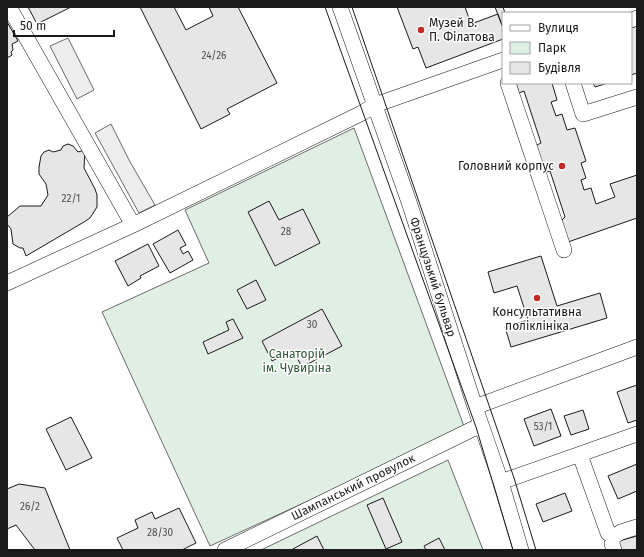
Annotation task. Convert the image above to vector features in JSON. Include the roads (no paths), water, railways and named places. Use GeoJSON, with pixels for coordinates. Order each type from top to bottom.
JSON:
{"type":"FeatureCollection","features":[{"type":"Feature","properties":{"kind":"street"},"geometry":{"type":"LineString","coordinates":[[9,7],[134,225]]}},
{"type":"Feature","properties":{"kind":"street","name":"Французький бульвар"},"geometry":{"type":"LineString","coordinates":[[340,7],[409,202],[475,407],[501,482],[521,550]]}},
{"type":"Feature","properties":{"kind":"street"},"geometry":{"type":"LineString","coordinates":[[7,284],[134,225],[362,113],[375,105],[502,63]]}},
{"type":"Feature","properties":{"kind":"street"},"geometry":{"type":"LineString","coordinates":[[508,84],[564,250]]}},
{"type":"Feature","properties":{"kind":"street"},"geometry":{"type":"LineString","coordinates":[[573,84],[584,114],[637,96]]}},
{"type":"Feature","properties":{"kind":"street"},"geometry":{"type":"LineString","coordinates":[[475,407],[637,347]]}},
{"type":"Feature","properties":{"kind":"street","name":"Шампанський провулок"},"geometry":{"type":"LineString","coordinates":[[225,550],[481,425]]}},
{"type":"Feature","properties":{"kind":"street"},"geometry":{"type":"LineString","coordinates":[[501,482],[637,434]]}},
{"type":"Feature","properties":{"kind":"street"},"geometry":{"type":"LineString","coordinates":[[580,455],[608,534],[614,544],[621,532],[637,527]]}},
{"type":"Feature","properties":{"kind":"tram line"},"geometry":{"type":"LineString","coordinates":[[325,7],[476,427],[513,550]]}},
{"type":"Feature","properties":{"kind":"tram line"},"geometry":{"type":"LineString","coordinates":[[352,7],[514,478],[536,550]]}},
{"type":"Feature","properties":{"kind":"place","name":"Музей В. П. Філатова"},"geometry":{"type":"Point","coordinates":[421,30]}},
{"type":"Feature","properties":{"kind":"place","name":"Головний корпус"},"geometry":{"type":"Point","coordinates":[562,166]}},
{"type":"Feature","properties":{"kind":"place","name":"Консультативна поліклініка"},"geometry":{"type":"Point","coordinates":[537,298]}},
{"type":"Feature","properties":{"kind":"park label","name":"Санаторій ім. Чувиріна"},"geometry":{"type":"Point","coordinates":[297,361]}}]}
